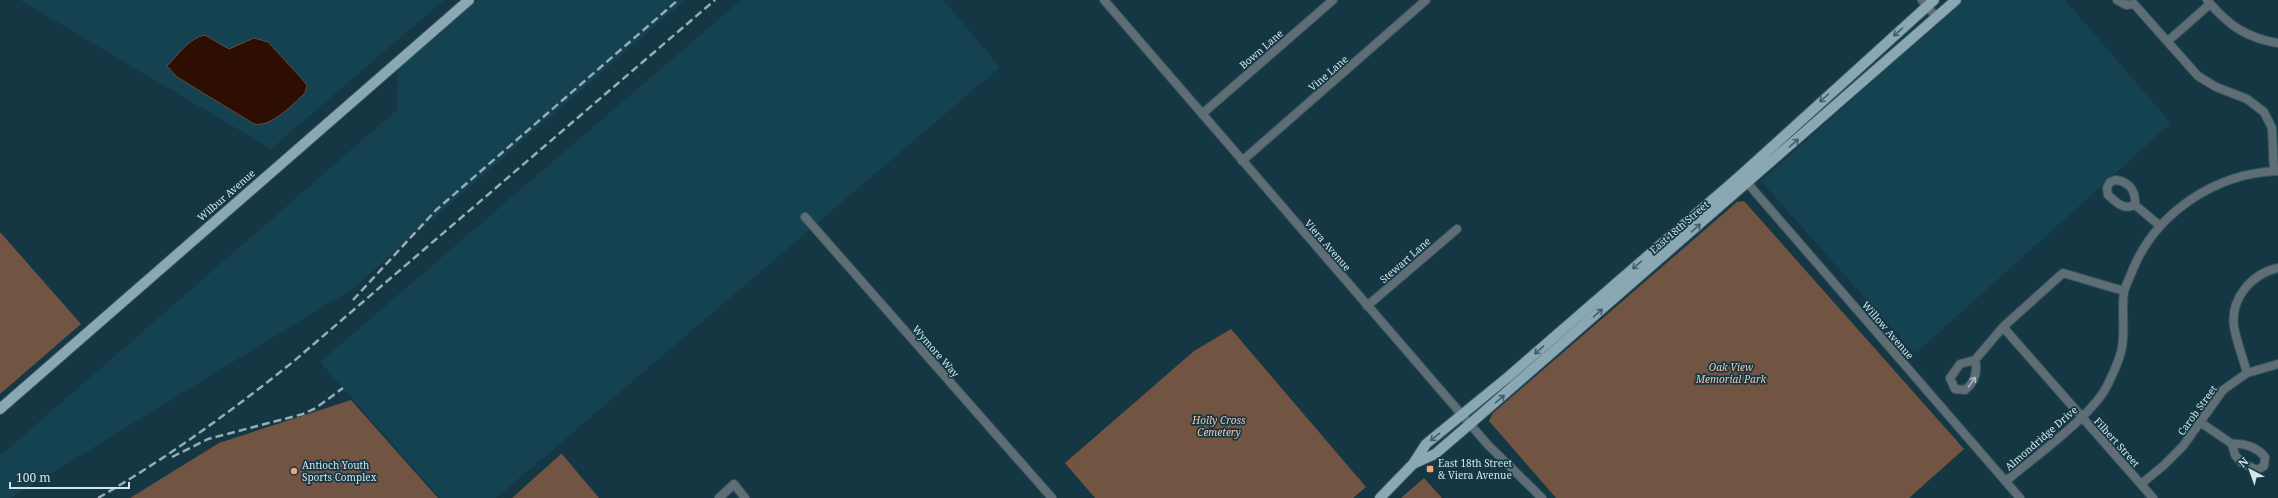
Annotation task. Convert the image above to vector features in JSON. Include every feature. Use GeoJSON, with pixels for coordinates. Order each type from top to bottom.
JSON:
{"type":"FeatureCollection","features":[{"type":"Feature","properties":{"kind":"main road","name":"Wilbur Avenue"},"geometry":{"type":"LineString","coordinates":[[0,409],[469,0]]}},
{"type":"Feature","properties":{"kind":"main road","name":"East 18th Street"},"geometry":{"type":"LineString","coordinates":[[1413,464],[1434,454],[1470,424],[1956,0]]}},
{"type":"Feature","properties":{"kind":"main road","name":"East 18th Street"},"geometry":{"type":"LineString","coordinates":[[1380,498],[1413,464],[1426,444],[1508,377],[1741,175],[1928,2]]}},
{"type":"Feature","properties":{"kind":"street","name":"Viera Avenue"},"geometry":{"type":"LineString","coordinates":[[1104,0],[1488,445],[1542,498]]}},
{"type":"Feature","properties":{"kind":"street","name":"Bown Lane"},"geometry":{"type":"LineString","coordinates":[[1202,114],[1333,0]]}},
{"type":"Feature","properties":{"kind":"street","name":"Vine Lane"},"geometry":{"type":"LineString","coordinates":[[1242,161],[1426,0]]}},
{"type":"Feature","properties":{"kind":"street"},"geometry":{"type":"LineString","coordinates":[[2117,0],[2126,5],[2135,2],[2198,76],[2216,88],[2247,99],[2264,112],[2272,128],[2276,171]]}},
{"type":"Feature","properties":{"kind":"street"},"geometry":{"type":"LineString","coordinates":[[1928,2],[1936,17]]}},
{"type":"Feature","properties":{"kind":"street"},"geometry":{"type":"LineString","coordinates":[[2168,41],[2208,2],[2234,26],[2257,40],[2278,43]]}},
{"type":"Feature","properties":{"kind":"street","name":"Almondridge Drive"},"geometry":{"type":"LineString","coordinates":[[2006,481],[2082,417],[2107,388],[2121,352],[2124,291],[2139,255],[2159,225],[2180,206],[2202,191],[2242,176],[2276,171]]}},
{"type":"Feature","properties":{"kind":"street","name":"Willow Avenue"},"geometry":{"type":"LineString","coordinates":[[1741,175],[2020,498]]}},
{"type":"Feature","properties":{"kind":"street"},"geometry":{"type":"LineString","coordinates":[[2135,205],[2159,225]]}},
{"type":"Feature","properties":{"kind":"street","name":"Wymore Way"},"geometry":{"type":"LineString","coordinates":[[805,217],[1052,498]]}},
{"type":"Feature","properties":{"kind":"street","name":"Stewart Lane"},"geometry":{"type":"LineString","coordinates":[[1367,306],[1457,229]]}},
{"type":"Feature","properties":{"kind":"street"},"geometry":{"type":"LineString","coordinates":[[2248,373],[2234,326],[2235,308],[2246,285],[2265,271],[2278,268]]}},
{"type":"Feature","properties":{"kind":"street"},"geometry":{"type":"LineString","coordinates":[[1975,360],[2003,327],[2063,272],[2124,291]]}},
{"type":"Feature","properties":{"kind":"street","name":"Filbert Street"},"geometry":{"type":"LineString","coordinates":[[2003,327],[2153,498]]}},
{"type":"Feature","properties":{"kind":"street","name":"Carob Street"},"geometry":{"type":"LineString","coordinates":[[2141,484],[2163,466],[2183,446],[2223,390],[2248,373],[2278,364]]}},
{"type":"Feature","properties":{"kind":"street"},"geometry":{"type":"LineString","coordinates":[[2200,422],[2232,444]]}},
{"type":"Feature","properties":{"kind":"street"},"geometry":{"type":"LineString","coordinates":[[719,498],[734,484],[745,498]]}},
{"type":"Feature","properties":{"kind":"shaded area"},"geometry":{"type":"Polygon","coordinates":[[[20,0],[444,0],[271,149],[20,0]]]}},
{"type":"Feature","properties":{"kind":"shaded area"},"geometry":{"type":"Polygon","coordinates":[[[478,0],[685,0],[352,289],[11,498],[0,498],[0,456],[397,110],[398,68],[478,0]]]}},
{"type":"Feature","properties":{"kind":"shaded area"},"geometry":{"type":"Polygon","coordinates":[[[741,0],[943,0],[1000,67],[496,498],[440,498],[320,362],[741,0]]]}},
{"type":"Feature","properties":{"kind":"shaded area"},"geometry":{"type":"Polygon","coordinates":[[[1963,0],[2065,0],[2171,123],[1915,354],[1761,181],[1963,0]]]}},
{"type":"Feature","properties":{"kind":"shaded area"},"geometry":{"type":"Polygon","coordinates":[[[205,35],[229,49],[254,38],[268,42],[307,85],[305,93],[288,109],[274,119],[261,124],[254,124],[177,77],[167,66],[189,43],[205,35]]]}},
{"type":"Feature","properties":{"kind":"green space","name":"Oak View Memorial Park"},"geometry":{"type":"Polygon","coordinates":[[[1744,201],[1964,449],[1909,498],[1556,498],[1489,421],[1493,413],[1737,202],[1744,201]]]}},
{"type":"Feature","properties":{"kind":"green space"},"geometry":{"type":"Polygon","coordinates":[[[0,232],[81,324],[0,394],[0,232]]]}},
{"type":"Feature","properties":{"kind":"green space","name":"Holly Cross Cemetery"},"geometry":{"type":"Polygon","coordinates":[[[1231,329],[1366,487],[1353,498],[1095,498],[1065,463],[1194,351],[1231,329]]]}},
{"type":"Feature","properties":{"kind":"green space","name":"Antioch Youth Sports Complex"},"geometry":{"type":"Polygon","coordinates":[[[351,400],[438,498],[130,498],[219,443],[351,400]]]}},
{"type":"Feature","properties":{"kind":"green space"},"geometry":{"type":"Polygon","coordinates":[[[561,454],[599,498],[512,498],[561,454]]]}},
{"type":"Feature","properties":{"kind":"green space"},"geometry":{"type":"Polygon","coordinates":[[[1424,478],[1442,498],[1401,498],[1424,478]]]}},
{"type":"Feature","properties":{"kind":"railway"},"geometry":{"type":"LineString","coordinates":[[353,300],[436,210],[678,0]]}},
{"type":"Feature","properties":{"kind":"railway"},"geometry":{"type":"LineString","coordinates":[[98,498],[149,467],[199,433],[294,361],[715,0]]}},
{"type":"Feature","properties":{"kind":"railway"},"geometry":{"type":"LineString","coordinates":[[172,457],[208,439],[303,414],[316,408],[343,388]]}},
{"type":"Feature","properties":{"kind":"place","name":"East 18th Street & Viera Avenue"},"geometry":{"type":"Point","coordinates":[1430,469]}},
{"type":"Feature","properties":{"kind":"place","name":"Antioch Youth Sports Complex"},"geometry":{"type":"Point","coordinates":[294,471]}}]}
